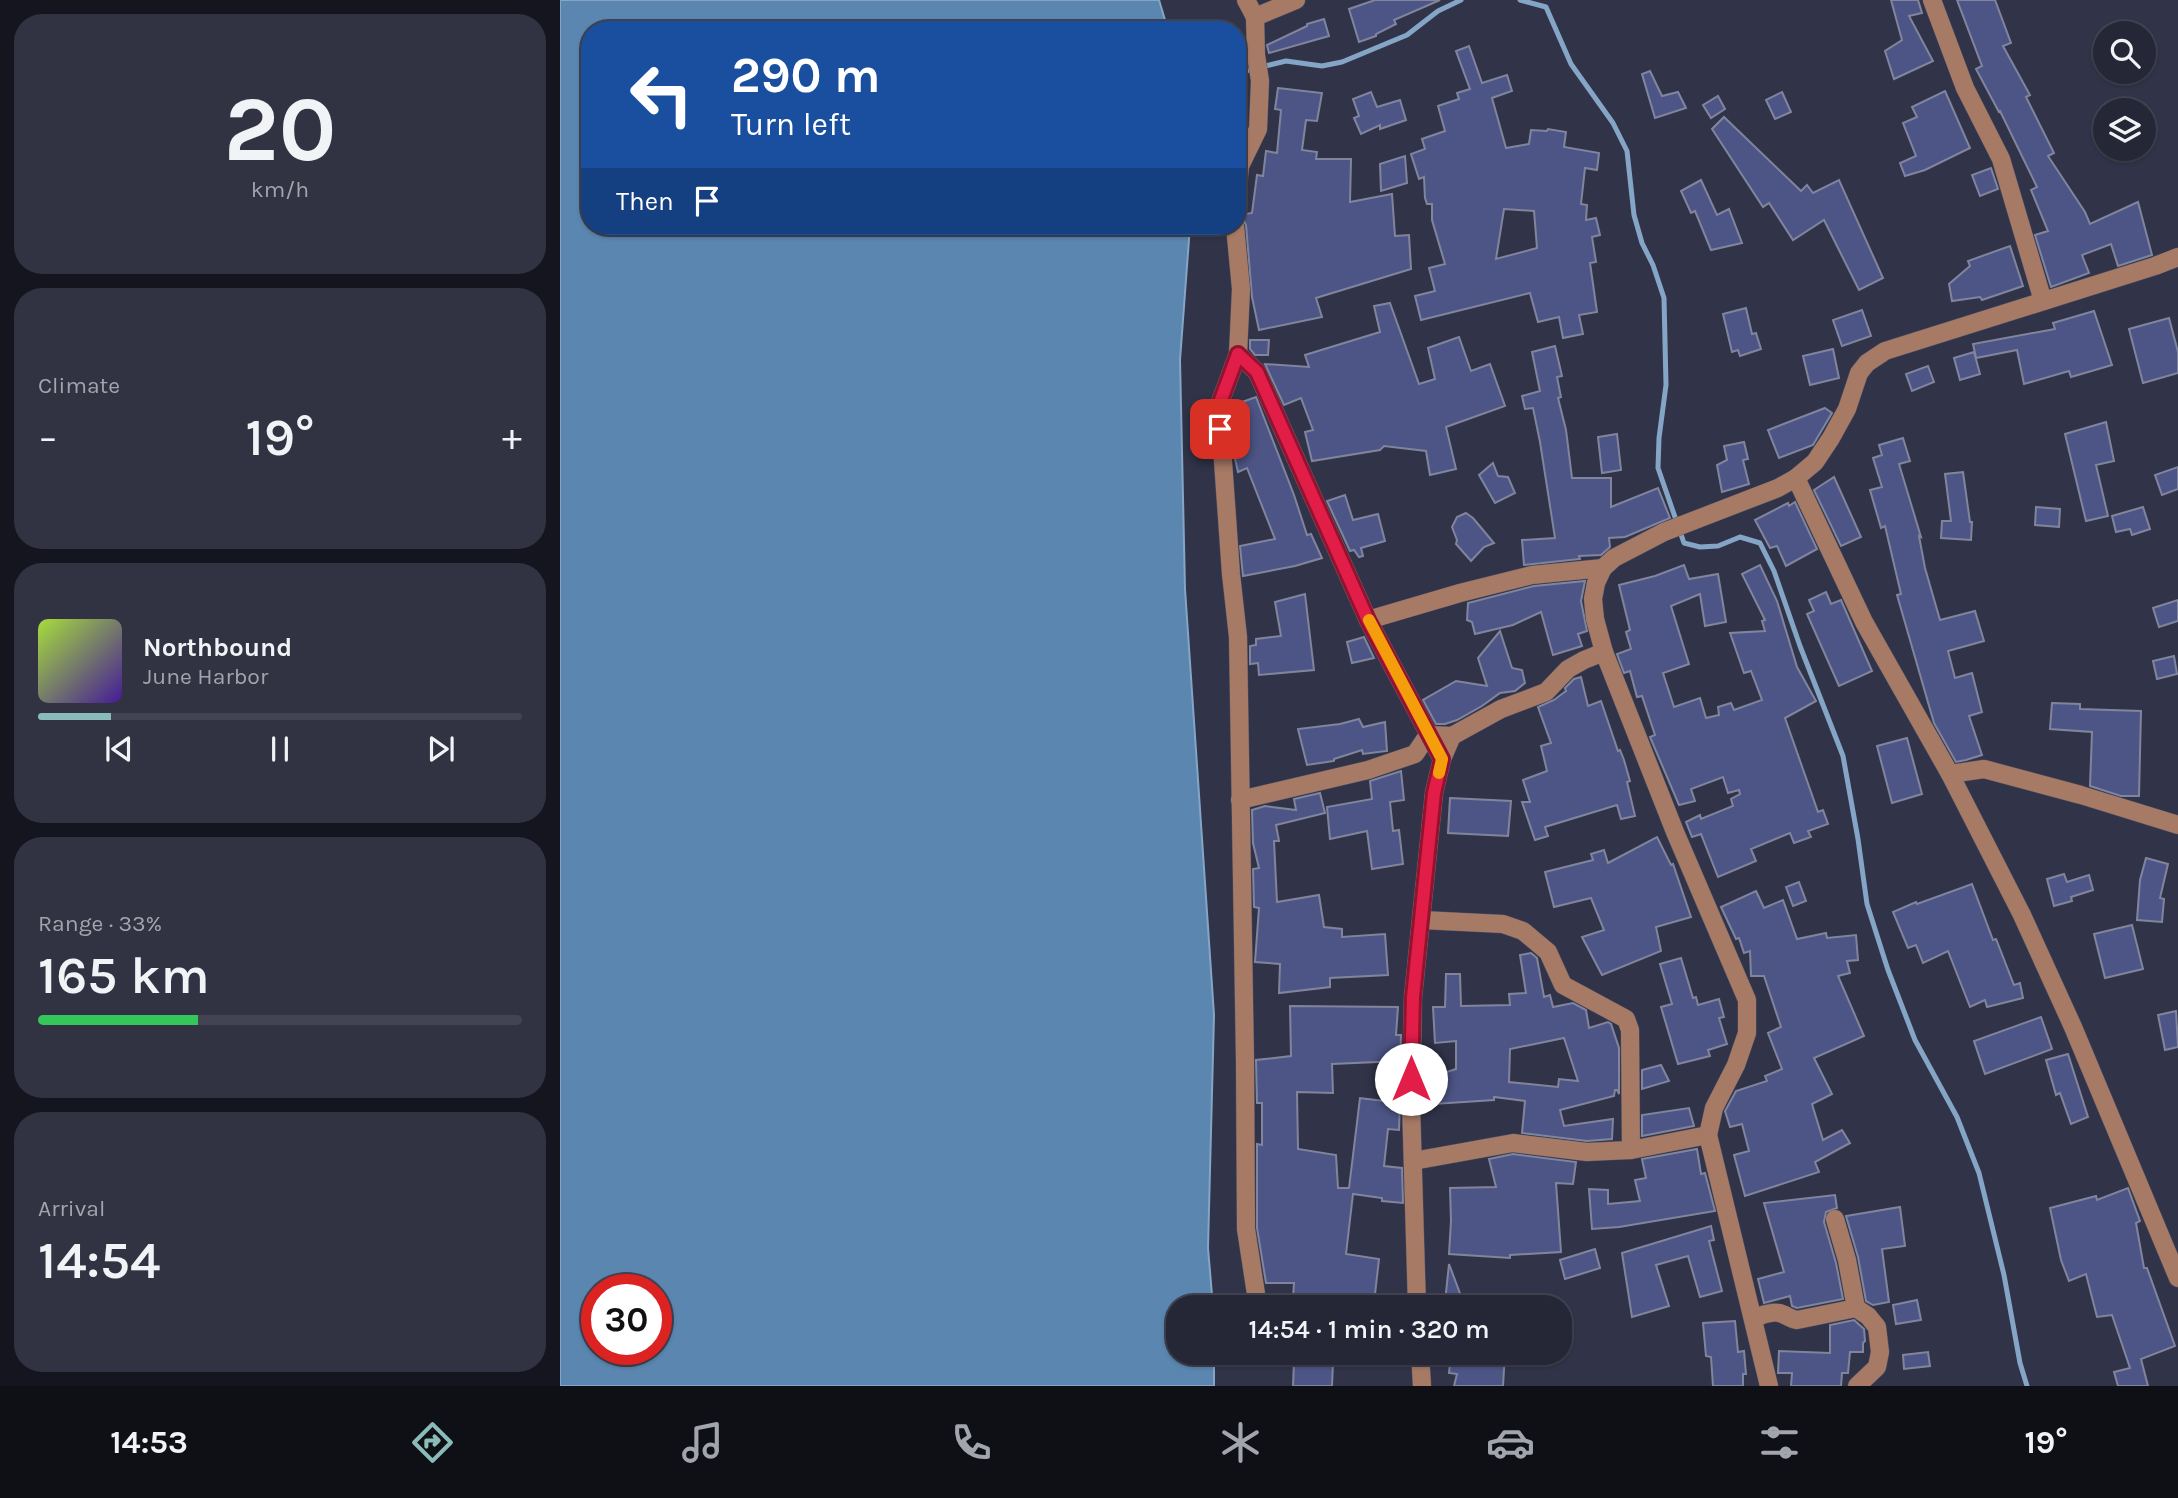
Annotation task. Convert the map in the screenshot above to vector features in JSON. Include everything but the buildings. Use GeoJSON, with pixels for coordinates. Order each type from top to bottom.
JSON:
{"type":"FeatureCollection","features":[{"type":"Feature","properties":{"kind":"street"},"geometry":{"type":"LineString","coordinates":[[1246,0],[1255,17],[1256,55],[1261,81],[1258,129],[1246,154]]}},
{"type":"Feature","properties":{"kind":"street"},"geometry":{"type":"LineString","coordinates":[[1255,17],[1296,0]]}},
{"type":"Feature","properties":{"kind":"street"},"geometry":{"type":"LineString","coordinates":[[1933,0],[1965,88],[2001,159],[2043,301]]}},
{"type":"Feature","properties":{"kind":"street"},"geometry":{"type":"LineString","coordinates":[[1236,235],[1241,289],[1238,354],[1219,405],[1238,637],[1246,1229],[1256,1295]]}},
{"type":"Feature","properties":{"kind":"street"},"geometry":{"type":"LineString","coordinates":[[1769,1386],[1708,1135],[1714,1108],[1736,1065],[1746,1033],[1747,1000],[1675,832],[1604,652],[1595,619],[1593,599],[1596,583],[1603,568],[1614,558],[1666,531],[1778,488],[1796,478],[1815,462],[1831,438],[1846,409],[1859,373],[1867,363],[1885,351],[2155,267],[2178,257]]}},
{"type":"Feature","properties":{"kind":"street"},"geometry":{"type":"LineString","coordinates":[[1238,354],[1257,372],[1368,620],[1442,759]]}},
{"type":"Feature","properties":{"kind":"street"},"geometry":{"type":"LineString","coordinates":[[1796,478],[1864,622],[1950,774],[2022,915],[2178,1278]]}},
{"type":"Feature","properties":{"kind":"street"},"geometry":{"type":"LineString","coordinates":[[1368,620],[1532,575],[1603,568]]}},
{"type":"Feature","properties":{"kind":"street"},"geometry":{"type":"LineString","coordinates":[[1428,735],[1452,736],[1501,709],[1546,692],[1568,669],[1604,652]]}},
{"type":"Feature","properties":{"kind":"street"},"geometry":{"type":"LineString","coordinates":[[1240,800],[1368,770],[1415,754],[1428,735]]}},
{"type":"Feature","properties":{"kind":"street"},"geometry":{"type":"LineString","coordinates":[[1417,1295],[1413,997],[1434,793],[1442,759],[1452,736]]}},
{"type":"Feature","properties":{"kind":"street"},"geometry":{"type":"LineString","coordinates":[[1950,774],[1984,769],[2178,825]]}},
{"type":"Feature","properties":{"kind":"street"},"geometry":{"type":"LineString","coordinates":[[1422,920],[1503,924],[1523,931],[1548,952],[1563,985],[1626,1019],[1630,1030],[1631,1150]]}},
{"type":"Feature","properties":{"kind":"street"},"geometry":{"type":"LineString","coordinates":[[1413,1161],[1513,1143],[1587,1152],[1631,1150],[1708,1135]]}},
{"type":"Feature","properties":{"kind":"street"},"geometry":{"type":"LineString","coordinates":[[1835,1219],[1847,1259],[1856,1308]]}},
{"type":"Feature","properties":{"kind":"street"},"geometry":{"type":"LineString","coordinates":[[1753,1318],[1771,1312],[1797,1320],[1856,1308],[1868,1316],[1877,1327],[1880,1352],[1877,1367],[1857,1386]]}},
{"type":"Feature","properties":{"kind":"street"},"geometry":{"type":"LineString","coordinates":[[1421,1365],[1422,1386]]}},
{"type":"Feature","properties":{"kind":"water"},"geometry":{"type":"Polygon","coordinates":[[[560,0],[1159,0],[1165,21],[581,21],[581,235],[1189,235],[1180,360],[1185,589],[1214,1015],[1208,1248],[1212,1295],[1166,1295],[1166,1365],[1214,1365],[1214,1386],[560,1386],[560,0]]]}},
{"type":"Feature","properties":{"kind":"waterway"},"geometry":{"type":"LineString","coordinates":[[1246,71],[1286,61],[1322,66],[1342,62],[1407,35],[1438,11],[1461,0]]}},
{"type":"Feature","properties":{"kind":"waterway"},"geometry":{"type":"LineString","coordinates":[[1520,0],[1546,7],[1571,64],[1613,123],[1627,151],[1634,215],[1664,298],[1666,385],[1658,468],[1684,543],[1700,547],[1718,546],[1740,537],[1760,543],[1774,571],[1843,756],[1867,904],[1888,970],[1915,1040],[1957,1117],[1979,1173],[2027,1386]]}},
{"type":"Feature","properties":{"kind":"slow traffic"},"geometry":{"type":"LineString","coordinates":[[1369,620],[1442,759],[1439,773]]}},
{"type":"Feature","properties":{"kind":"route"},"geometry":{"type":"LineString","coordinates":[[1220,429],[1219,405],[1238,354],[1257,372],[1368,620],[1442,759],[1434,793],[1413,997],[1411,1079]]}}]}
